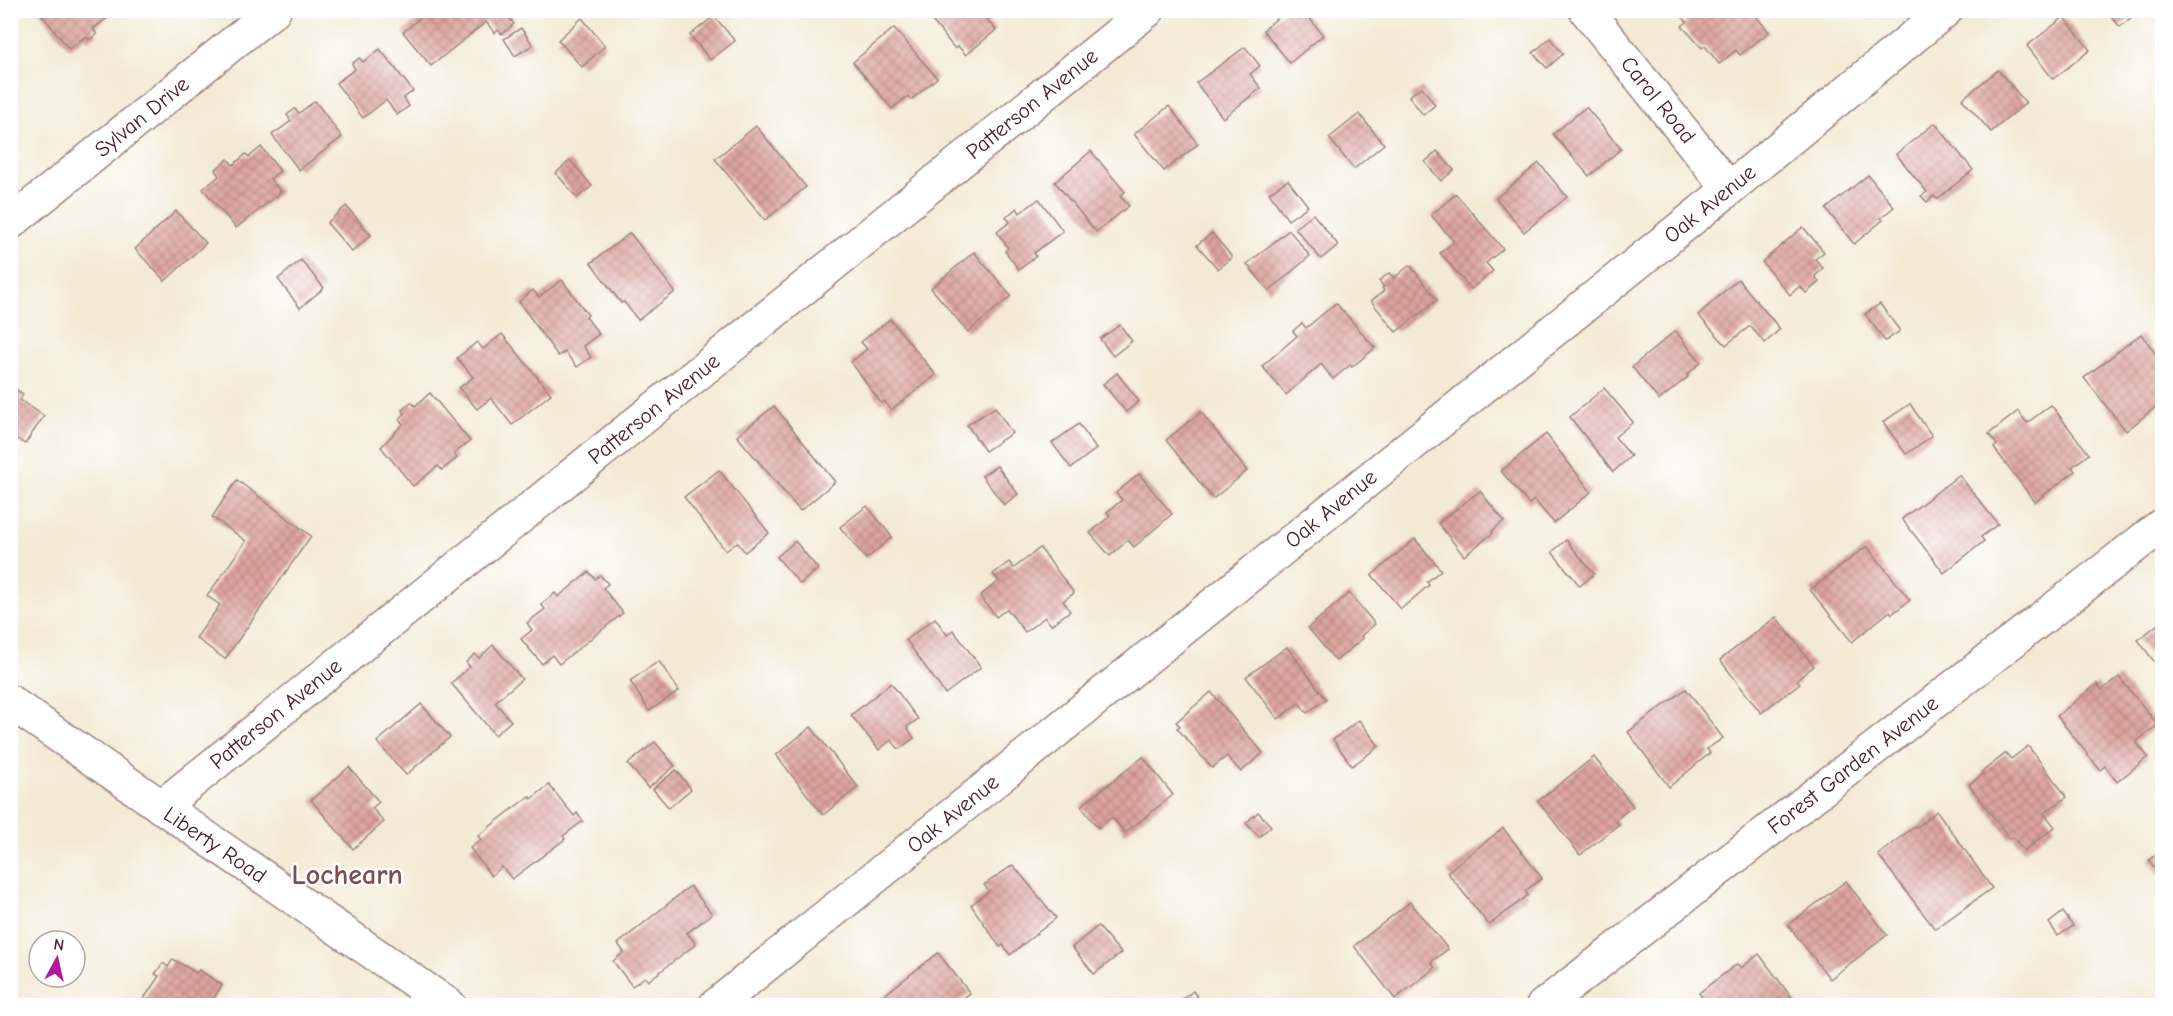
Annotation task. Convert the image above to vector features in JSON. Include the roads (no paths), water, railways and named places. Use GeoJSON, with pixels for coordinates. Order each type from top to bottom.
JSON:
{"type":"FeatureCollection","features":[{"type":"Feature","properties":{"kind":"street","name":"Sylvan Drive"},"geometry":{"type":"LineString","coordinates":[[10,224],[274,10]]}},
{"type":"Feature","properties":{"kind":"street","name":"Patterson Avenue"},"geometry":{"type":"LineString","coordinates":[[161,807],[1148,10]]}},
{"type":"Feature","properties":{"kind":"street","name":"Carol Road"},"geometry":{"type":"LineString","coordinates":[[1586,10],[1729,189]]}},
{"type":"Feature","properties":{"kind":"street","name":"Oak Avenue"},"geometry":{"type":"LineString","coordinates":[[715,1005],[1729,189],[1946,10]]}},
{"type":"Feature","properties":{"kind":"street","name":"Forest Garden Avenue"},"geometry":{"type":"LineString","coordinates":[[1544,1005],[2163,525]]}},
{"type":"Feature","properties":{"kind":"street","name":"Liberty Road"},"geometry":{"type":"LineString","coordinates":[[10,702],[450,1005]]}},
{"type":"Feature","properties":{"kind":"district","name":"Lochearn"},"geometry":{"type":"Point","coordinates":[347,875]}}]}
